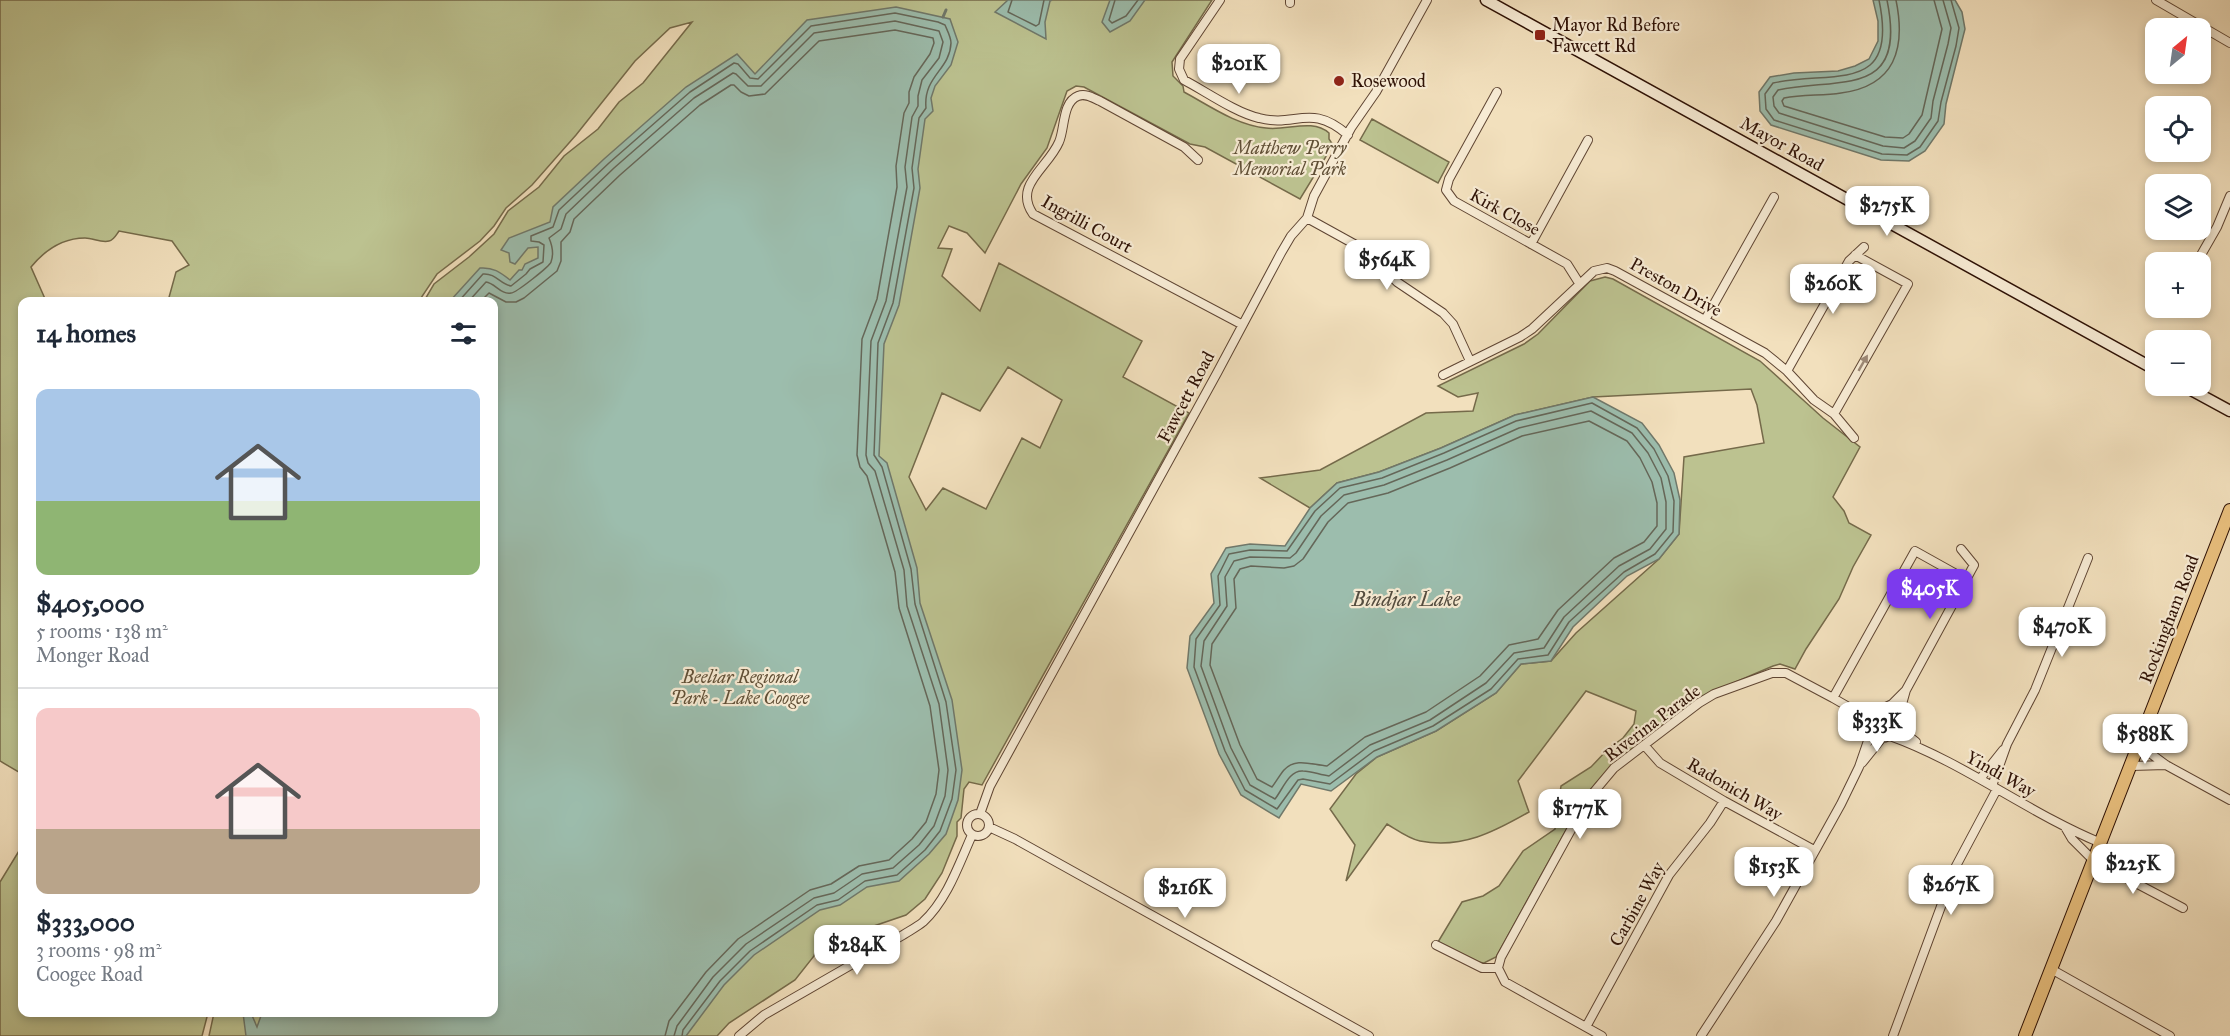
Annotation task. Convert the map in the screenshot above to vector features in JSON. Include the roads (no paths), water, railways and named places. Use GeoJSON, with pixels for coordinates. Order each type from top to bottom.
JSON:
{"type":"FeatureCollection","features":[{"type":"Feature","properties":{"kind":"main road","name":"Mayor Road"},"geometry":{"type":"LineString","coordinates":[[1486,0],[2145,363]]}},
{"type":"Feature","properties":{"kind":"main road"},"geometry":{"type":"LineString","coordinates":[[2203,396],[2229,410]]}},
{"type":"Feature","properties":{"kind":"main road","name":"Rockingham Road"},"geometry":{"type":"LineString","coordinates":[[2025,1036],[2230,513]]}},
{"type":"Feature","properties":{"kind":"street"},"geometry":{"type":"LineString","coordinates":[[1220,0],[1180,59],[1179,69],[1184,80],[1250,115],[1272,120],[1317,117],[1338,126],[1348,135]]}},
{"type":"Feature","properties":{"kind":"street","name":"Fawcett Road"},"geometry":{"type":"LineString","coordinates":[[980,814],[990,786],[1217,373],[1241,324],[1291,236],[1306,218],[1314,196],[1427,0]]}},
{"type":"Feature","properties":{"kind":"street"},"geometry":{"type":"LineString","coordinates":[[2156,0],[2230,43]]}},
{"type":"Feature","properties":{"kind":"street","name":"Kirk Close"},"geometry":{"type":"LineString","coordinates":[[1497,92],[1449,179],[1446,190],[1454,201],[1566,264],[1579,283]]}},
{"type":"Feature","properties":{"kind":"street","name":"Ingrilli Court"},"geometry":{"type":"LineString","coordinates":[[1198,160],[1184,147],[1100,101],[1087,95],[1077,96],[1068,104],[1060,140],[1053,153],[1028,186],[1025,195],[1027,205],[1033,214],[1241,324]]}},
{"type":"Feature","properties":{"kind":"street"},"geometry":{"type":"LineString","coordinates":[[1531,244],[1588,140]]}},
{"type":"Feature","properties":{"kind":"street"},"geometry":{"type":"LineString","coordinates":[[2203,252],[2217,227],[2230,196]]}},
{"type":"Feature","properties":{"kind":"street"},"geometry":{"type":"LineString","coordinates":[[1705,321],[1774,197]]}},
{"type":"Feature","properties":{"kind":"street"},"geometry":{"type":"LineString","coordinates":[[1306,218],[1365,250],[1397,282],[1443,313],[1453,324],[1470,361]]}},
{"type":"Feature","properties":{"kind":"street"},"geometry":{"type":"LineString","coordinates":[[1787,371],[1849,261],[1864,247]]}},
{"type":"Feature","properties":{"kind":"street"},"geometry":{"type":"LineString","coordinates":[[1834,414],[1908,284],[1855,255]]}},
{"type":"Feature","properties":{"kind":"street","name":"Preston Drive"},"geometry":{"type":"LineString","coordinates":[[1443,375],[1520,337],[1532,329],[1594,271],[1607,268],[1622,274],[1765,353],[1787,371],[1814,400],[1834,414],[1854,438]]}},
{"type":"Feature","properties":{"kind":"street"},"geometry":{"type":"LineString","coordinates":[[1859,767],[1897,724],[1906,690],[1974,566],[1961,549]]}},
{"type":"Feature","properties":{"kind":"street"},"geometry":{"type":"LineString","coordinates":[[1833,698],[1915,551],[1967,580]]}},
{"type":"Feature","properties":{"kind":"street"},"geometry":{"type":"LineString","coordinates":[[1980,779],[2007,744],[2035,690],[2088,558]]}},
{"type":"Feature","properties":{"kind":"street","name":"Yindi Way"},"geometry":{"type":"LineString","coordinates":[[1772,673],[1786,673],[1852,709],[1870,730],[1922,747],[2065,827],[2101,843]]}},
{"type":"Feature","properties":{"kind":"street","name":"Riverina Parade"},"geometry":{"type":"LineString","coordinates":[[1498,968],[1501,957],[1588,799],[1614,768],[1699,703],[1714,694],[1772,673]]}},
{"type":"Feature","properties":{"kind":"street"},"geometry":{"type":"LineString","coordinates":[[1701,1036],[1776,921],[1859,767],[1870,730],[1870,718],[1879,710],[1892,704],[1906,690]]}},
{"type":"Feature","properties":{"kind":"street","name":"Yindi Way"},"geometry":{"type":"LineString","coordinates":[[1852,709],[1892,713],[1897,724],[1922,747]]}},
{"type":"Feature","properties":{"kind":"street"},"geometry":{"type":"LineString","coordinates":[[1893,1036],[1956,866],[1995,788],[2007,744]]}},
{"type":"Feature","properties":{"kind":"street"},"geometry":{"type":"LineString","coordinates":[[2139,745],[2166,765],[2230,800]]}},
{"type":"Feature","properties":{"kind":"street","name":"Radonich Way"},"geometry":{"type":"LineString","coordinates":[[1645,746],[1660,763],[1814,850]]}},
{"type":"Feature","properties":{"kind":"street"},"geometry":{"type":"LineString","coordinates":[[2131,766],[2166,765]]}},
{"type":"Feature","properties":{"kind":"street","name":"Carbine Way"},"geometry":{"type":"LineString","coordinates":[[1586,1027],[1669,875],[1724,801]]}},
{"type":"Feature","properties":{"kind":"street"},"geometry":{"type":"LineString","coordinates":[[972,835],[967,829],[967,822],[972,816],[980,814],[987,819],[989,827]]}},
{"type":"Feature","properties":{"kind":"street"},"geometry":{"type":"LineString","coordinates":[[972,835],[983,835],[989,827]]}},
{"type":"Feature","properties":{"kind":"street"},"geometry":{"type":"LineString","coordinates":[[989,827],[1026,844],[1370,1036]]}},
{"type":"Feature","properties":{"kind":"street","name":"Yindi Way"},"geometry":{"type":"LineString","coordinates":[[2065,827],[2072,839],[2094,861],[2183,908]]}},
{"type":"Feature","properties":{"kind":"street"},"geometry":{"type":"LineString","coordinates":[[739,1036],[764,1015],[903,935],[923,921],[946,890],[972,835]]}},
{"type":"Feature","properties":{"kind":"street"},"geometry":{"type":"LineString","coordinates":[[1436,945],[1482,968],[1498,968],[1505,982],[1602,1036]]}},
{"type":"Feature","properties":{"kind":"street"},"geometry":{"type":"LineString","coordinates":[[2051,969],[2170,1036]]}},
{"type":"Feature","properties":{"kind":"water"},"geometry":{"type":"Polygon","coordinates":[[[1008,0],[1052,0],[1045,22],[1046,39],[995,12],[1008,0]]]}},
{"type":"Feature","properties":{"kind":"water"},"geometry":{"type":"Polygon","coordinates":[[[1110,0],[1145,0],[1130,21],[1110,32],[1102,22],[1110,0]]]}},
{"type":"Feature","properties":{"kind":"water"},"geometry":{"type":"Polygon","coordinates":[[[1873,0],[1955,0],[1962,12],[1965,29],[1946,104],[1944,124],[1925,151],[1909,161],[1881,160],[1771,125],[1760,111],[1759,92],[1770,77],[1794,73],[1838,71],[1869,59],[1878,41],[1878,21],[1873,0]]]}},
{"type":"Feature","properties":{"kind":"water","name":"Beeliar Regional Park - Lake Coogee"},"geometry":{"type":"Polygon","coordinates":[[[896,7],[950,19],[958,42],[951,65],[935,86],[931,98],[933,111],[925,119],[918,169],[920,188],[899,305],[884,344],[879,456],[887,463],[917,568],[920,603],[952,700],[962,770],[958,800],[946,834],[929,854],[899,881],[867,887],[840,905],[820,910],[754,955],[724,985],[686,1036],[246,1036],[244,1017],[253,1017],[257,1027],[261,1017],[498,1017],[498,297],[454,297],[480,268],[489,268],[510,280],[519,270],[522,270],[525,264],[538,258],[538,247],[528,248],[515,264],[510,262],[509,253],[501,250],[509,238],[550,222],[553,207],[686,87],[737,54],[755,74],[807,20],[896,7]]]}},
{"type":"Feature","properties":{"kind":"water","name":"Bindjar Lake"},"geometry":{"type":"Polygon","coordinates":[[[1593,397],[1642,423],[1659,445],[1674,473],[1680,500],[1679,534],[1659,559],[1627,576],[1573,627],[1551,661],[1521,664],[1496,693],[1436,731],[1377,757],[1331,791],[1301,784],[1279,818],[1241,795],[1219,754],[1187,668],[1190,636],[1214,603],[1211,574],[1226,548],[1250,544],[1285,546],[1310,508],[1337,483],[1379,472],[1441,448],[1515,415],[1593,397]]]}},
{"type":"Feature","properties":{"kind":"waterway"},"geometry":{"type":"LineString","coordinates":[[943,17],[946,10]]}},
{"type":"Feature","properties":{"kind":"place","name":"Mayor Rd Before Fawcett Rd"},"geometry":{"type":"Point","coordinates":[1540,35]}},
{"type":"Feature","properties":{"kind":"place","name":"Rosewood"},"geometry":{"type":"Point","coordinates":[1339,81]}},
{"type":"Feature","properties":{"kind":"park label","name":"Matthew Perry Memorial Park"},"geometry":{"type":"Point","coordinates":[1290,158]}}]}
